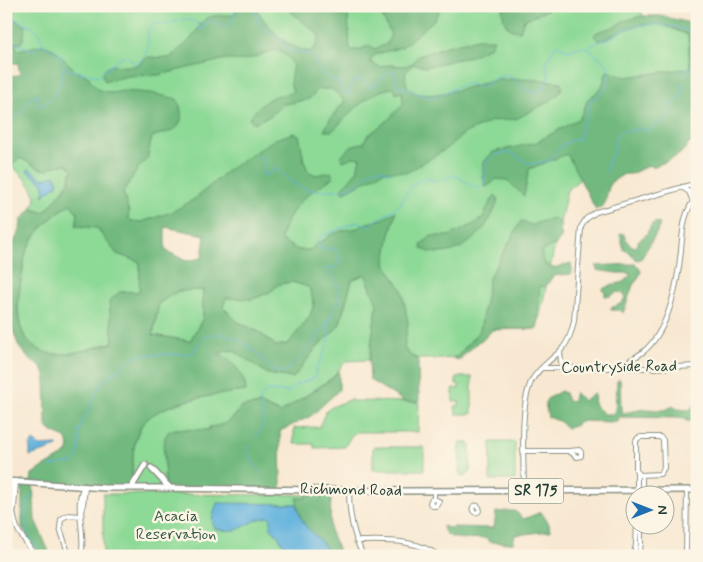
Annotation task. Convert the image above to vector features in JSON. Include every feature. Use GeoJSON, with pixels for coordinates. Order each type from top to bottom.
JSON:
{"type":"FeatureCollection","features":[{"type":"Feature","properties":{"kind":"main road"},"geometry":{"type":"LineString","coordinates":[[131,488],[148,466],[170,488]]}},
{"type":"Feature","properties":{"kind":"main road","name":"Richmond Road"},"geometry":{"type":"LineString","coordinates":[[11,481],[131,488],[626,492]]}},
{"type":"Feature","properties":{"kind":"main road","name":"Richmond Road"},"geometry":{"type":"LineString","coordinates":[[676,490],[697,490]]}},
{"type":"Feature","properties":{"kind":"street"},"geometry":{"type":"LineString","coordinates":[[524,491],[525,398],[532,381],[568,340],[574,321],[579,238],[586,218],[596,212],[697,183]]}},
{"type":"Feature","properties":{"kind":"street"},"geometry":{"type":"LineString","coordinates":[[682,187],[689,192],[693,201]]}},
{"type":"Feature","properties":{"kind":"street"},"geometry":{"type":"LineString","coordinates":[[616,368],[643,352],[657,334],[666,315],[676,284],[685,217],[697,196]]}},
{"type":"Feature","properties":{"kind":"street"},"geometry":{"type":"LineString","coordinates":[[560,351],[561,362],[567,368]]}},
{"type":"Feature","properties":{"kind":"street","name":"Countryside Road"},"geometry":{"type":"LineString","coordinates":[[542,368],[697,366]]}},
{"type":"Feature","properties":{"kind":"street"},"geometry":{"type":"LineString","coordinates":[[637,472],[642,475],[658,475],[662,472],[664,442],[662,438],[641,437],[637,439],[636,467],[639,484]]}},
{"type":"Feature","properties":{"kind":"street"},"geometry":{"type":"LineString","coordinates":[[524,451],[569,451]]}},
{"type":"Feature","properties":{"kind":"street"},"geometry":{"type":"LineString","coordinates":[[641,484],[642,475]]}},
{"type":"Feature","properties":{"kind":"street"},"geometry":{"type":"LineString","coordinates":[[11,481],[15,521],[35,556]]}},
{"type":"Feature","properties":{"kind":"street"},"geometry":{"type":"LineString","coordinates":[[81,556],[83,543],[80,507],[81,492],[84,486]]}},
{"type":"Feature","properties":{"kind":"street"},"geometry":{"type":"LineString","coordinates":[[349,490],[350,516],[356,541],[363,556]]}},
{"type":"Feature","properties":{"kind":"street"},"geometry":{"type":"LineString","coordinates":[[686,556],[687,490]]}},
{"type":"Feature","properties":{"kind":"street"},"geometry":{"type":"LineString","coordinates":[[434,491],[434,499]]}},
{"type":"Feature","properties":{"kind":"street"},"geometry":{"type":"LineString","coordinates":[[69,556],[60,528],[61,519],[68,515],[81,516]]}},
{"type":"Feature","properties":{"kind":"street"},"geometry":{"type":"LineString","coordinates":[[632,556],[637,534]]}},
{"type":"Feature","properties":{"kind":"street"},"geometry":{"type":"LineString","coordinates":[[638,556],[641,534]]}},
{"type":"Feature","properties":{"kind":"street"},"geometry":{"type":"LineString","coordinates":[[356,541],[396,541],[409,543],[420,546],[439,556]]}},
{"type":"Feature","properties":{"kind":"green space"},"geometry":{"type":"Polygon","coordinates":[[[6,6],[13,6],[14,20],[26,26],[22,43],[14,43],[18,50],[43,45],[55,50],[76,71],[89,77],[99,90],[112,93],[123,91],[151,93],[177,99],[181,114],[178,126],[170,132],[152,137],[147,159],[139,167],[123,192],[129,212],[128,218],[131,221],[141,222],[172,212],[196,198],[228,170],[275,139],[294,133],[299,135],[308,171],[316,175],[331,172],[333,177],[304,198],[298,205],[285,225],[281,240],[298,250],[310,250],[318,242],[321,242],[330,235],[383,219],[396,211],[385,263],[402,290],[408,323],[404,348],[411,356],[418,359],[419,402],[405,402],[370,380],[369,360],[377,304],[365,274],[352,280],[339,326],[316,348],[293,378],[268,374],[233,350],[218,353],[228,359],[238,369],[243,378],[246,391],[204,397],[173,405],[147,419],[140,428],[135,442],[131,488],[33,482],[35,520],[51,556],[38,556],[22,527],[22,481],[31,482],[32,474],[67,453],[69,447],[65,439],[46,425],[45,375],[42,368],[29,359],[19,347],[9,319],[6,303],[8,252],[20,231],[21,220],[31,209],[43,212],[47,210],[69,183],[72,170],[67,164],[51,167],[48,170],[41,169],[20,158],[11,165],[6,161],[6,108],[12,106],[14,96],[6,90],[6,76],[20,75],[18,63],[6,63],[6,6]],[[70,204],[40,229],[31,242],[25,257],[18,307],[18,317],[25,337],[32,345],[42,351],[58,354],[78,352],[113,343],[109,301],[120,292],[139,292],[140,262],[117,254],[97,228],[76,226],[78,213],[70,204]],[[165,227],[165,250],[186,261],[202,258],[205,235],[165,227]],[[292,282],[279,284],[270,292],[253,299],[226,298],[223,307],[238,322],[259,332],[276,346],[288,344],[310,316],[314,304],[309,287],[292,282]],[[203,290],[178,291],[159,303],[153,335],[190,341],[203,318],[203,290]]]}},
{"type":"Feature","properties":{"kind":"green space"},"geometry":{"type":"Polygon","coordinates":[[[13,6],[639,6],[643,16],[688,35],[691,86],[567,190],[537,329],[480,330],[457,357],[418,359],[411,356],[386,327],[377,305],[369,360],[346,361],[332,378],[280,413],[261,404],[241,407],[228,422],[219,426],[209,427],[209,430],[175,429],[164,447],[165,488],[131,488],[135,442],[140,428],[147,419],[158,411],[172,405],[204,397],[246,391],[228,359],[220,353],[233,350],[268,374],[293,378],[316,348],[339,326],[352,280],[365,274],[354,243],[318,242],[310,250],[298,250],[280,240],[131,221],[48,114],[14,42],[13,6]]]}},
{"type":"Feature","properties":{"kind":"green space"},"geometry":{"type":"Polygon","coordinates":[[[238,6],[254,6],[283,40],[308,52],[316,46],[319,35],[284,6],[359,6],[352,8],[348,13],[350,50],[359,50],[370,45],[374,49],[387,44],[391,34],[377,6],[442,6],[434,20],[402,47],[374,55],[370,62],[380,67],[388,65],[405,66],[413,63],[418,56],[447,46],[477,39],[494,39],[490,47],[471,56],[426,67],[414,64],[406,72],[407,85],[415,92],[427,95],[507,79],[561,82],[562,88],[559,94],[550,101],[516,119],[492,121],[465,133],[443,151],[408,172],[384,171],[345,192],[341,190],[357,171],[360,158],[353,157],[343,161],[341,157],[354,145],[364,143],[366,137],[388,120],[403,104],[402,92],[396,94],[394,88],[376,93],[360,104],[332,131],[324,131],[330,119],[345,101],[332,89],[319,89],[309,99],[281,105],[272,115],[254,123],[249,119],[260,106],[270,99],[293,91],[290,79],[292,64],[290,59],[275,50],[245,60],[226,59],[159,75],[129,76],[105,81],[102,76],[107,67],[138,65],[148,57],[170,58],[185,45],[203,21],[212,16],[234,15],[238,6]]]}},
{"type":"Feature","properties":{"kind":"green space"},"geometry":{"type":"Polygon","coordinates":[[[513,6],[550,7],[524,20],[520,31],[515,31],[506,25],[502,9],[513,6]]]}},
{"type":"Feature","properties":{"kind":"green space"},"geometry":{"type":"Polygon","coordinates":[[[642,16],[662,16],[697,25],[695,141],[688,144],[681,153],[673,158],[653,167],[649,165],[631,174],[624,174],[610,183],[604,205],[596,210],[567,154],[529,169],[524,196],[507,180],[496,179],[486,187],[483,177],[483,163],[493,152],[535,143],[580,118],[588,99],[601,89],[607,71],[626,77],[690,68],[688,35],[671,28],[650,24],[624,30],[599,41],[594,36],[597,32],[614,27],[623,21],[642,16]]]}},
{"type":"Feature","properties":{"kind":"green space"},"geometry":{"type":"Polygon","coordinates":[[[20,158],[51,167],[67,164],[72,169],[69,180],[61,193],[43,212],[31,209],[36,200],[33,190],[11,165],[20,158]]]}},
{"type":"Feature","properties":{"kind":"green space"},"geometry":{"type":"Polygon","coordinates":[[[495,195],[498,198],[488,222],[470,242],[447,252],[434,253],[422,249],[421,245],[431,236],[449,236],[484,217],[495,195]]]}},
{"type":"Feature","properties":{"kind":"green space"},"geometry":{"type":"Polygon","coordinates":[[[70,204],[97,228],[117,254],[140,262],[140,292],[120,292],[113,342],[78,352],[58,354],[42,351],[32,345],[21,328],[18,307],[26,254],[31,242],[46,223],[70,204]]]}},
{"type":"Feature","properties":{"kind":"green space"},"geometry":{"type":"Polygon","coordinates":[[[552,218],[558,220],[561,226],[562,237],[557,243],[542,251],[542,258],[546,265],[553,268],[571,263],[572,270],[571,274],[553,276],[546,286],[540,287],[537,329],[493,329],[461,360],[454,359],[480,330],[489,278],[521,221],[531,225],[552,218]]]}},
{"type":"Feature","properties":{"kind":"green space"},"geometry":{"type":"Polygon","coordinates":[[[657,222],[660,224],[657,232],[641,259],[637,260],[624,250],[620,234],[623,233],[628,243],[634,247],[646,235],[652,224],[657,222]]]}},
{"type":"Feature","properties":{"kind":"green space"},"geometry":{"type":"Polygon","coordinates":[[[636,264],[641,271],[633,285],[623,313],[619,310],[611,310],[611,308],[622,303],[625,297],[623,293],[617,292],[610,296],[605,296],[605,292],[602,290],[623,282],[631,275],[629,273],[597,270],[596,266],[636,264]]]}},
{"type":"Feature","properties":{"kind":"green space"},"geometry":{"type":"Polygon","coordinates":[[[292,282],[309,287],[314,304],[310,316],[288,344],[276,346],[259,332],[238,322],[223,307],[226,297],[253,299],[270,292],[279,284],[292,282]]]}},
{"type":"Feature","properties":{"kind":"green space"},"geometry":{"type":"Polygon","coordinates":[[[203,290],[203,318],[190,341],[153,335],[159,303],[178,291],[203,290]]]}},
{"type":"Feature","properties":{"kind":"green space"},"geometry":{"type":"Polygon","coordinates":[[[339,370],[339,390],[311,416],[280,431],[281,489],[165,488],[164,447],[165,437],[168,432],[175,429],[209,430],[209,427],[219,426],[228,422],[241,407],[261,404],[280,413],[332,379],[339,370]]]}},
{"type":"Feature","properties":{"kind":"green space"},"geometry":{"type":"Polygon","coordinates":[[[456,377],[472,377],[472,414],[456,414],[455,406],[459,406],[459,401],[453,402],[453,388],[459,389],[459,384],[456,384],[456,377]]]}},
{"type":"Feature","properties":{"kind":"green space"},"geometry":{"type":"Polygon","coordinates":[[[620,379],[621,410],[623,413],[644,409],[665,410],[673,406],[677,409],[689,410],[697,403],[697,421],[686,421],[683,418],[618,417],[617,422],[578,421],[575,426],[567,428],[559,421],[548,417],[545,403],[547,399],[561,391],[565,393],[569,402],[573,400],[575,392],[583,401],[592,394],[595,394],[594,404],[604,414],[613,414],[615,410],[617,381],[620,379]]]}},
{"type":"Feature","properties":{"kind":"green space"},"geometry":{"type":"Polygon","coordinates":[[[351,399],[352,401],[419,402],[418,432],[356,432],[351,436],[345,447],[314,448],[314,444],[294,444],[294,428],[319,427],[326,411],[351,399]]]}},
{"type":"Feature","properties":{"kind":"green space"},"geometry":{"type":"Polygon","coordinates":[[[460,442],[468,442],[470,445],[470,472],[465,477],[461,476],[459,471],[460,442]]]}},
{"type":"Feature","properties":{"kind":"green space"},"geometry":{"type":"Polygon","coordinates":[[[491,442],[515,442],[515,480],[490,480],[491,442]]]}},
{"type":"Feature","properties":{"kind":"green space"},"geometry":{"type":"Polygon","coordinates":[[[373,447],[424,447],[424,470],[373,470],[373,447]]]}},
{"type":"Feature","properties":{"kind":"green space","name":"Acacia Reservation"},"geometry":{"type":"Polygon","coordinates":[[[103,494],[331,495],[306,524],[306,556],[103,556],[103,494]]]}},
{"type":"Feature","properties":{"kind":"green space"},"geometry":{"type":"Polygon","coordinates":[[[306,495],[331,495],[330,530],[341,556],[329,556],[325,546],[308,530],[303,522],[299,513],[297,498],[306,498],[306,495]]]}},
{"type":"Feature","properties":{"kind":"green space"},"geometry":{"type":"Polygon","coordinates":[[[515,511],[524,519],[541,512],[549,524],[550,531],[515,535],[513,543],[489,542],[485,538],[466,539],[453,537],[444,531],[443,526],[449,528],[494,528],[496,512],[515,511]]]}},
{"type":"Feature","properties":{"kind":"water"},"geometry":{"type":"Polygon","coordinates":[[[29,169],[43,179],[55,175],[58,181],[57,185],[43,196],[45,191],[43,183],[28,172],[27,170],[29,169]]]}},
{"type":"Feature","properties":{"kind":"water"},"geometry":{"type":"Polygon","coordinates":[[[33,441],[40,446],[57,445],[58,447],[30,456],[30,446],[33,441]]]}},
{"type":"Feature","properties":{"kind":"water"},"geometry":{"type":"Polygon","coordinates":[[[217,503],[297,504],[299,514],[305,525],[321,541],[329,556],[307,556],[302,552],[290,554],[271,528],[271,519],[269,517],[254,521],[238,529],[224,530],[214,528],[212,519],[217,503]]]}},
{"type":"Feature","properties":{"kind":"waterway"},"geometry":{"type":"LineString","coordinates":[[6,8],[9,17],[27,24],[39,34],[44,46],[61,55],[65,69],[98,76],[122,56],[129,57],[135,64],[139,63],[145,55],[149,28],[154,24],[169,24],[186,19],[199,24],[200,30],[206,27],[205,24],[208,21],[225,26],[232,21],[237,6]]}},
{"type":"Feature","properties":{"kind":"waterway"},"geometry":{"type":"LineString","coordinates":[[255,6],[257,20],[260,24],[290,50],[313,56],[321,72],[337,81],[345,94],[350,93],[352,82],[360,79],[374,87],[386,74],[392,71],[396,73],[398,85],[433,98],[462,85],[469,84],[482,87],[501,76],[512,78],[527,90],[536,92],[542,90],[549,77],[546,63],[555,46],[558,45],[568,51],[578,47],[587,48]]}},
{"type":"Feature","properties":{"kind":"waterway"},"geometry":{"type":"LineString","coordinates":[[50,467],[69,464],[76,460],[79,448],[78,432],[97,391],[104,380],[134,357],[140,355],[189,354],[194,351],[204,337],[219,334],[227,335],[248,346],[273,371],[284,372],[291,367],[316,338],[331,317],[339,299],[339,290],[336,282],[325,268],[335,268],[340,260],[336,250],[331,248],[319,249],[319,237],[357,222],[367,225],[371,224],[399,206],[410,187],[419,180],[441,181],[455,175],[477,189],[484,185],[486,162],[495,155],[508,152],[530,164],[550,160],[562,145],[574,139],[580,140],[582,123],[587,118],[586,115],[591,99],[602,93],[606,86],[609,66],[588,48],[590,46],[623,30],[641,25],[670,26],[697,34]]}},
{"type":"Feature","properties":{"kind":"waterway"},"geometry":{"type":"LineString","coordinates":[[697,41],[697,47]]}},
{"type":"Feature","properties":{"kind":"waterway"},"geometry":{"type":"LineString","coordinates":[[6,43],[35,50],[41,44]]}},
{"type":"Feature","properties":{"kind":"waterway"},"geometry":{"type":"LineString","coordinates":[[684,77],[686,68],[697,70]]}},
{"type":"Feature","properties":{"kind":"waterway"},"geometry":{"type":"LineString","coordinates":[[6,121],[12,121],[34,95],[38,95],[38,105],[41,106],[50,100],[60,86],[62,70],[64,69]]}},
{"type":"Feature","properties":{"kind":"waterway"},"geometry":{"type":"LineString","coordinates":[[606,172],[609,161],[615,151],[615,137],[625,131],[642,128],[647,131],[650,130],[668,117],[670,108],[682,95],[683,82]]}},
{"type":"Feature","properties":{"kind":"waterway"},"geometry":{"type":"LineString","coordinates":[[256,158],[262,157],[263,159],[262,174],[268,175],[274,168],[294,184],[304,189],[312,190],[345,189],[358,182],[373,170],[384,170],[391,174]]}},
{"type":"Feature","properties":{"kind":"waterway"},"geometry":{"type":"LineString","coordinates":[[256,437],[263,423],[260,399],[267,391],[289,392],[297,384],[313,379],[329,341],[330,317]]}},
{"type":"Feature","properties":{"kind":"waterway"},"geometry":{"type":"LineString","coordinates":[[249,444],[249,457],[262,474]]}},
{"type":"Feature","properties":{"kind":"waterway"},"geometry":{"type":"LineString","coordinates":[[31,495],[26,514],[26,528],[43,556]]}}]}
